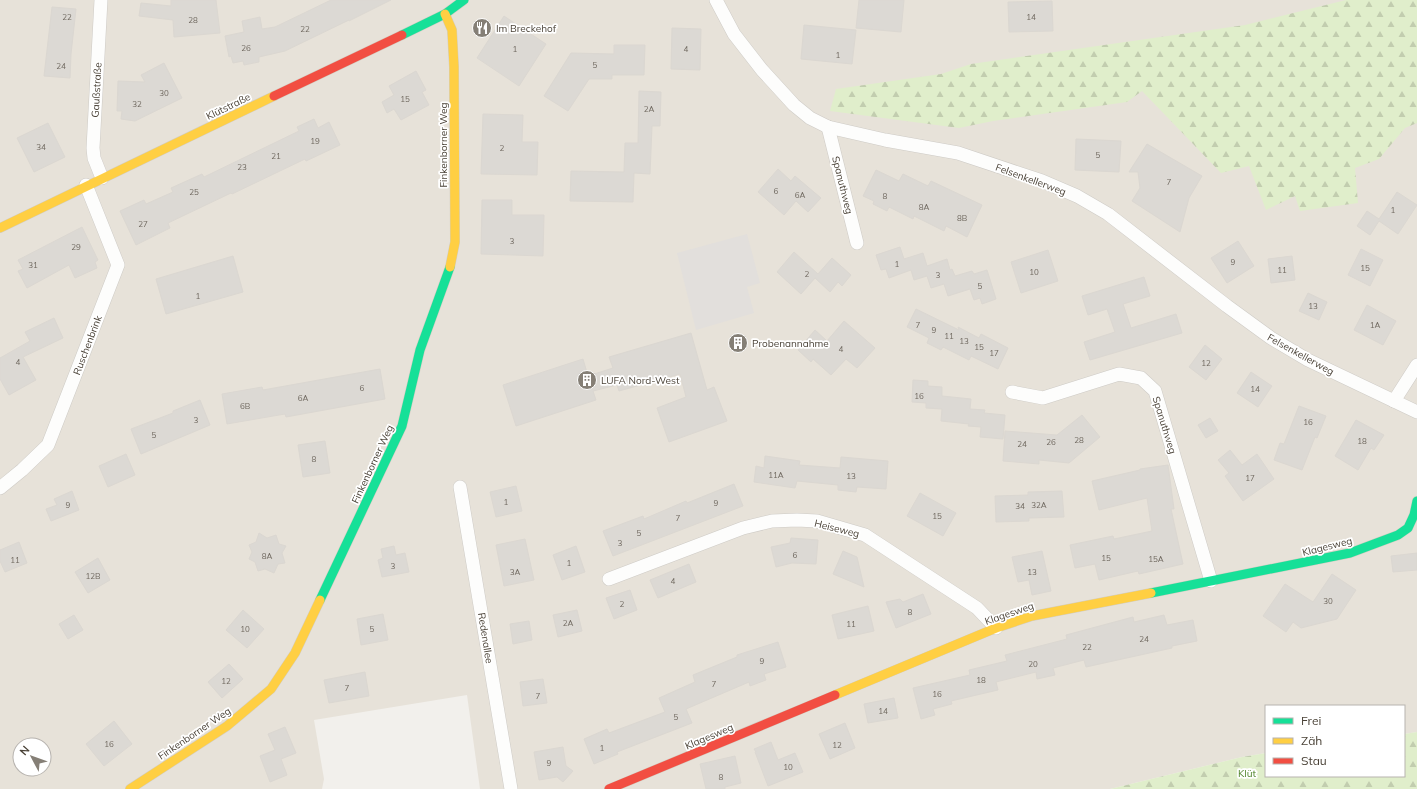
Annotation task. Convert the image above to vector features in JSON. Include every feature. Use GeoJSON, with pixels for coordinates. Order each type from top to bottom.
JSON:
{"type":"FeatureCollection","features":[{"type":"Feature","properties":{"kind":"street","name":"Gaußstraße"},"geometry":{"type":"LineString","coordinates":[[101,0],[93,148],[94,158],[102,178]]}},
{"type":"Feature","properties":{"kind":"street","name":"Klütstraße"},"geometry":{"type":"LineString","coordinates":[[0,228],[86,185],[445,14],[464,0]]}},
{"type":"Feature","properties":{"kind":"street","name":"Felsenkellerweg"},"geometry":{"type":"LineString","coordinates":[[716,0],[734,34],[762,70],[794,105],[810,118],[828,127],[885,140],[958,153],[1042,181],[1076,196],[1108,214],[1226,306],[1271,338],[1308,360],[1417,412]]}},
{"type":"Feature","properties":{"kind":"street","name":"Finkenborner Weg"},"geometry":{"type":"LineString","coordinates":[[130,789],[227,726],[271,689],[295,653],[402,426],[420,350],[450,269],[455,242],[454,60],[452,30],[445,14]]}},
{"type":"Feature","properties":{"kind":"street","name":"Spanuthweg"},"geometry":{"type":"LineString","coordinates":[[828,127],[857,243]]}},
{"type":"Feature","properties":{"kind":"street","name":"Ruschenbrink"},"geometry":{"type":"LineString","coordinates":[[0,488],[22,470],[48,445],[118,265],[86,185]]}},
{"type":"Feature","properties":{"kind":"street"},"geometry":{"type":"LineString","coordinates":[[1394,401],[1417,365]]}},
{"type":"Feature","properties":{"kind":"street","name":"Spanuthweg"},"geometry":{"type":"LineString","coordinates":[[1012,392],[1043,398],[1119,374],[1141,378],[1155,391],[1211,581]]}},
{"type":"Feature","properties":{"kind":"street","name":"Redenallee"},"geometry":{"type":"LineString","coordinates":[[460,487],[511,789]]}},
{"type":"Feature","properties":{"kind":"street","name":"Klagesweg"},"geometry":{"type":"LineString","coordinates":[[609,789],[996,628],[1032,616],[1350,553],[1398,535],[1408,528],[1414,515],[1417,501]]}},
{"type":"Feature","properties":{"kind":"street","name":"Heiseweg"},"geometry":{"type":"LineString","coordinates":[[609,580],[743,528],[772,521],[817,521],[865,535],[977,608],[996,628]]}},
{"type":"Feature","properties":{"kind":"shaded area"},"geometry":{"type":"Polygon","coordinates":[[[0,0],[1417,0],[1417,732],[1405,734],[1405,705],[1265,705],[1265,753],[1242,757],[1110,789],[480,789],[467,695],[314,720],[324,779],[322,789],[0,789],[0,0]]]}},
{"type":"Feature","properties":{"kind":"shaded area"},"geometry":{"type":"Polygon","coordinates":[[[747,234],[760,283],[747,287],[754,313],[696,330],[677,253],[747,234]]]}},
{"type":"Feature","properties":{"kind":"green space"},"geometry":{"type":"Polygon","coordinates":[[[1346,0],[1417,0],[1417,123],[1405,128],[1379,159],[1355,168],[1358,203],[1300,211],[1295,196],[1266,210],[1249,166],[1221,173],[1142,91],[1127,102],[993,121],[959,128],[830,111],[836,89],[941,74],[971,64],[1245,25],[1346,0]]]}},
{"type":"Feature","properties":{"kind":"green space","name":"Klüt"},"geometry":{"type":"Polygon","coordinates":[[[1417,732],[1417,789],[1110,789],[1242,757],[1265,753],[1265,777],[1405,777],[1405,734],[1417,732]]]}},
{"type":"Feature","properties":{"kind":"building"},"geometry":{"type":"Polygon","coordinates":[[[171,0],[216,0],[220,33],[174,37],[173,20],[139,16],[141,3],[171,6],[171,0]]]}},
{"type":"Feature","properties":{"kind":"building"},"geometry":{"type":"Polygon","coordinates":[[[331,0],[391,0],[285,51],[259,57],[259,62],[244,65],[243,61],[233,63],[231,56],[229,57],[225,36],[244,32],[242,21],[260,17],[262,29],[275,27],[331,0]]]}},
{"type":"Feature","properties":{"kind":"building"},"geometry":{"type":"Polygon","coordinates":[[[859,0],[904,0],[901,32],[856,28],[859,0]]]}},
{"type":"Feature","properties":{"kind":"building"},"geometry":{"type":"Polygon","coordinates":[[[1052,1],[1053,31],[1009,32],[1008,2],[1052,1]]]}},
{"type":"Feature","properties":{"kind":"building"},"geometry":{"type":"Polygon","coordinates":[[[52,7],[76,9],[70,78],[44,76],[52,7]]]}},
{"type":"Feature","properties":{"kind":"building"},"geometry":{"type":"Polygon","coordinates":[[[504,16],[546,44],[519,86],[477,58],[504,16]]]}},
{"type":"Feature","properties":{"kind":"building"},"geometry":{"type":"Polygon","coordinates":[[[804,25],[856,30],[852,64],[801,59],[804,25]]]}},
{"type":"Feature","properties":{"kind":"building"},"geometry":{"type":"Polygon","coordinates":[[[672,28],[701,29],[700,70],[671,69],[672,28]]]}},
{"type":"Feature","properties":{"kind":"building"},"geometry":{"type":"Polygon","coordinates":[[[614,45],[645,45],[644,75],[612,75],[612,79],[589,79],[568,111],[544,96],[571,53],[614,54],[614,45]]]}},
{"type":"Feature","properties":{"kind":"building"},"geometry":{"type":"Polygon","coordinates":[[[164,63],[182,98],[135,121],[121,119],[122,111],[117,111],[118,81],[145,82],[141,75],[164,63]]]}},
{"type":"Feature","properties":{"kind":"building"},"geometry":{"type":"Polygon","coordinates":[[[416,71],[426,90],[422,92],[429,105],[401,120],[394,109],[387,113],[382,102],[394,95],[389,86],[416,71]]]}},
{"type":"Feature","properties":{"kind":"building"},"geometry":{"type":"Polygon","coordinates":[[[639,91],[661,92],[660,126],[652,126],[650,174],[634,173],[633,202],[570,201],[571,171],[624,172],[625,143],[638,143],[639,91]]]}},
{"type":"Feature","properties":{"kind":"building"},"geometry":{"type":"Polygon","coordinates":[[[483,114],[523,115],[522,142],[538,142],[537,175],[481,174],[483,114]]]}},
{"type":"Feature","properties":{"kind":"building"},"geometry":{"type":"Polygon","coordinates":[[[314,119],[318,128],[329,122],[340,145],[306,161],[305,159],[168,223],[170,228],[136,245],[120,211],[144,200],[146,204],[173,192],[171,188],[202,174],[204,177],[299,131],[297,127],[314,119]]]}},
{"type":"Feature","properties":{"kind":"building"},"geometry":{"type":"Polygon","coordinates":[[[48,123],[65,157],[34,172],[17,138],[48,123]]]}},
{"type":"Feature","properties":{"kind":"building"},"geometry":{"type":"Polygon","coordinates":[[[1076,139],[1121,141],[1119,172],[1075,170],[1076,139]]]}},
{"type":"Feature","properties":{"kind":"building"},"geometry":{"type":"Polygon","coordinates":[[[1147,144],[1202,176],[1189,198],[1180,232],[1132,201],[1140,188],[1138,172],[1129,172],[1147,144]]]}},
{"type":"Feature","properties":{"kind":"building"},"geometry":{"type":"Polygon","coordinates":[[[778,169],[791,181],[795,176],[821,198],[808,212],[796,201],[784,215],[758,192],[778,169]]]}},
{"type":"Feature","properties":{"kind":"building"},"geometry":{"type":"Polygon","coordinates":[[[876,170],[899,181],[903,174],[928,186],[931,181],[982,205],[967,237],[946,226],[944,231],[914,216],[913,219],[889,207],[887,211],[873,204],[874,201],[863,196],[876,170]]]}},
{"type":"Feature","properties":{"kind":"building"},"geometry":{"type":"Polygon","coordinates":[[[1397,192],[1417,205],[1398,234],[1379,221],[1370,235],[1357,226],[1367,211],[1379,219],[1397,192]]]}},
{"type":"Feature","properties":{"kind":"building"},"geometry":{"type":"Polygon","coordinates":[[[482,200],[512,200],[512,215],[544,215],[543,256],[481,254],[482,200]]]}},
{"type":"Feature","properties":{"kind":"building"},"geometry":{"type":"Polygon","coordinates":[[[82,227],[98,260],[95,262],[97,268],[75,278],[69,265],[27,288],[18,271],[23,269],[18,260],[82,227]]]}},
{"type":"Feature","properties":{"kind":"building"},"geometry":{"type":"Polygon","coordinates":[[[1238,241],[1254,266],[1227,283],[1211,258],[1238,241]]]}},
{"type":"Feature","properties":{"kind":"building"},"geometry":{"type":"Polygon","coordinates":[[[900,247],[904,259],[923,253],[927,266],[947,259],[950,270],[952,269],[955,276],[972,271],[974,274],[987,270],[996,299],[982,304],[980,298],[974,300],[970,289],[948,296],[944,284],[931,288],[927,276],[914,280],[911,270],[889,278],[886,269],[881,270],[876,255],[900,247]]]}},
{"type":"Feature","properties":{"kind":"building"},"geometry":{"type":"Polygon","coordinates":[[[1361,249],[1383,260],[1370,286],[1348,275],[1361,249]]]}},
{"type":"Feature","properties":{"kind":"building"},"geometry":{"type":"Polygon","coordinates":[[[1048,250],[1058,281],[1021,293],[1011,262],[1048,250]]]}},
{"type":"Feature","properties":{"kind":"building"},"geometry":{"type":"Polygon","coordinates":[[[794,252],[818,274],[832,258],[851,275],[842,286],[838,282],[830,292],[815,278],[801,294],[777,272],[794,252]]]}},
{"type":"Feature","properties":{"kind":"building"},"geometry":{"type":"Polygon","coordinates":[[[233,256],[243,292],[166,314],[156,279],[233,256]]]}},
{"type":"Feature","properties":{"kind":"building"},"geometry":{"type":"Polygon","coordinates":[[[1292,256],[1295,280],[1271,283],[1268,259],[1292,256]]]}},
{"type":"Feature","properties":{"kind":"building"},"geometry":{"type":"Polygon","coordinates":[[[1144,277],[1150,296],[1123,304],[1131,328],[1176,314],[1182,333],[1090,360],[1084,342],[1115,332],[1107,309],[1088,315],[1082,296],[1144,277]]]}},
{"type":"Feature","properties":{"kind":"building"},"geometry":{"type":"Polygon","coordinates":[[[1308,293],[1327,302],[1319,320],[1299,311],[1308,293]]]}},
{"type":"Feature","properties":{"kind":"building"},"geometry":{"type":"Polygon","coordinates":[[[1367,305],[1396,321],[1383,345],[1354,330],[1367,305]]]}},
{"type":"Feature","properties":{"kind":"building"},"geometry":{"type":"Polygon","coordinates":[[[916,309],[959,330],[958,327],[979,338],[981,334],[1008,348],[998,369],[971,356],[969,360],[943,347],[941,350],[927,343],[929,338],[907,327],[916,309]]]}},
{"type":"Feature","properties":{"kind":"building"},"geometry":{"type":"Polygon","coordinates":[[[54,318],[63,338],[23,357],[36,380],[9,395],[0,379],[0,358],[30,341],[25,332],[54,318]]]}},
{"type":"Feature","properties":{"kind":"building"},"geometry":{"type":"Polygon","coordinates":[[[844,321],[875,348],[857,368],[846,359],[831,375],[813,359],[811,362],[798,350],[815,330],[827,341],[844,321]]]}},
{"type":"Feature","properties":{"kind":"building","name":"LUFA Nord-West"},"geometry":{"type":"Polygon","coordinates":[[[691,333],[707,390],[714,387],[727,421],[669,442],[657,408],[686,397],[680,374],[619,391],[617,385],[593,391],[596,400],[516,426],[503,385],[583,359],[588,376],[613,368],[609,357],[691,333]]]}},
{"type":"Feature","properties":{"kind":"building"},"geometry":{"type":"Polygon","coordinates":[[[1205,345],[1222,359],[1206,380],[1189,367],[1205,345]]]}},
{"type":"Feature","properties":{"kind":"building"},"geometry":{"type":"Polygon","coordinates":[[[380,369],[385,399],[286,417],[285,414],[227,424],[222,394],[262,387],[263,390],[380,369]]]}},
{"type":"Feature","properties":{"kind":"building"},"geometry":{"type":"Polygon","coordinates":[[[1251,372],[1272,386],[1258,407],[1237,393],[1251,372]]]}},
{"type":"Feature","properties":{"kind":"building"},"geometry":{"type":"Polygon","coordinates":[[[913,380],[928,381],[928,386],[942,387],[942,396],[971,399],[970,409],[985,410],[984,413],[1005,415],[1003,439],[980,437],[981,427],[941,421],[942,409],[926,408],[926,403],[912,402],[913,380]]]}},
{"type":"Feature","properties":{"kind":"building"},"geometry":{"type":"Polygon","coordinates":[[[200,400],[210,425],[141,454],[131,429],[173,413],[173,411],[200,400]]]}},
{"type":"Feature","properties":{"kind":"building"},"geometry":{"type":"Polygon","coordinates":[[[1299,406],[1326,416],[1317,438],[1315,437],[1302,470],[1274,460],[1280,443],[1284,444],[1299,406]]]}},
{"type":"Feature","properties":{"kind":"building"},"geometry":{"type":"Polygon","coordinates":[[[1082,415],[1100,437],[1069,463],[1039,460],[1039,464],[1003,461],[1005,431],[1057,435],[1082,415]]]}},
{"type":"Feature","properties":{"kind":"building"},"geometry":{"type":"Polygon","coordinates":[[[1210,418],[1218,431],[1206,438],[1198,425],[1210,418]]]}},
{"type":"Feature","properties":{"kind":"building"},"geometry":{"type":"Polygon","coordinates":[[[1356,420],[1384,435],[1374,450],[1371,448],[1358,470],[1335,456],[1356,420]]]}},
{"type":"Feature","properties":{"kind":"building"},"geometry":{"type":"Polygon","coordinates":[[[325,441],[330,473],[303,477],[298,445],[325,441]]]}},
{"type":"Feature","properties":{"kind":"building"},"geometry":{"type":"Polygon","coordinates":[[[1230,450],[1242,465],[1257,454],[1274,479],[1243,501],[1225,476],[1229,473],[1218,460],[1230,450]]]}},
{"type":"Feature","properties":{"kind":"building"},"geometry":{"type":"Polygon","coordinates":[[[126,454],[135,475],[108,487],[99,466],[126,454]]]}},
{"type":"Feature","properties":{"kind":"building"},"geometry":{"type":"Polygon","coordinates":[[[765,456],[800,461],[799,465],[840,468],[841,457],[888,461],[886,489],[857,487],[856,492],[838,490],[838,485],[797,481],[795,488],[754,482],[756,466],[764,468],[765,456]]]}},
{"type":"Feature","properties":{"kind":"building"},"geometry":{"type":"Polygon","coordinates":[[[1168,465],[1174,509],[1171,509],[1183,564],[1139,574],[1138,571],[1099,580],[1095,564],[1075,568],[1070,545],[1113,536],[1114,539],[1152,531],[1147,498],[1099,510],[1092,481],[1140,469],[1168,465]]]}},
{"type":"Feature","properties":{"kind":"building"},"geometry":{"type":"Polygon","coordinates":[[[734,484],[743,506],[613,556],[603,531],[643,516],[644,519],[686,501],[687,503],[734,484]]]}},
{"type":"Feature","properties":{"kind":"building"},"geometry":{"type":"Polygon","coordinates":[[[516,486],[522,511],[496,517],[490,492],[516,486]]]}},
{"type":"Feature","properties":{"kind":"building"},"geometry":{"type":"Polygon","coordinates":[[[72,491],[79,510],[51,521],[46,509],[57,505],[54,499],[72,491]]]}},
{"type":"Feature","properties":{"kind":"building"},"geometry":{"type":"Polygon","coordinates":[[[1062,491],[1064,517],[1029,518],[1029,521],[996,522],[995,496],[1028,495],[1028,492],[1062,491]]]}},
{"type":"Feature","properties":{"kind":"building"},"geometry":{"type":"Polygon","coordinates":[[[920,493],[956,513],[943,536],[907,516],[920,493]]]}},
{"type":"Feature","properties":{"kind":"building"},"geometry":{"type":"Polygon","coordinates":[[[259,533],[267,538],[276,535],[279,544],[286,546],[282,553],[285,563],[278,564],[274,573],[265,569],[258,571],[255,562],[249,559],[252,552],[249,545],[256,542],[259,533]]]}},
{"type":"Feature","properties":{"kind":"building"},"geometry":{"type":"Polygon","coordinates":[[[791,538],[818,540],[816,564],[792,563],[776,567],[771,547],[790,543],[791,538]]]}},
{"type":"Feature","properties":{"kind":"building"},"geometry":{"type":"Polygon","coordinates":[[[525,539],[534,580],[504,586],[496,545],[525,539]]]}},
{"type":"Feature","properties":{"kind":"building"},"geometry":{"type":"Polygon","coordinates":[[[19,542],[27,563],[5,572],[0,561],[0,550],[19,542]]]}},
{"type":"Feature","properties":{"kind":"building"},"geometry":{"type":"Polygon","coordinates":[[[394,546],[396,555],[405,553],[409,572],[382,577],[378,560],[383,558],[381,549],[394,546]]]}},
{"type":"Feature","properties":{"kind":"building"},"geometry":{"type":"Polygon","coordinates":[[[576,546],[585,572],[562,580],[553,555],[576,546]]]}},
{"type":"Feature","properties":{"kind":"building"},"geometry":{"type":"Polygon","coordinates":[[[843,551],[857,557],[864,587],[833,574],[843,551]]]}},
{"type":"Feature","properties":{"kind":"building"},"geometry":{"type":"Polygon","coordinates":[[[1042,551],[1051,591],[1032,595],[1029,580],[1018,582],[1012,557],[1042,551]]]}},
{"type":"Feature","properties":{"kind":"building"},"geometry":{"type":"Polygon","coordinates":[[[1417,553],[1417,570],[1393,572],[1391,556],[1417,553]]]}},
{"type":"Feature","properties":{"kind":"building"},"geometry":{"type":"Polygon","coordinates":[[[98,558],[110,580],[88,593],[75,572],[98,558]]]}},
{"type":"Feature","properties":{"kind":"building"},"geometry":{"type":"Polygon","coordinates":[[[689,564],[696,582],[658,598],[650,580],[689,564]]]}},
{"type":"Feature","properties":{"kind":"building"},"geometry":{"type":"Polygon","coordinates":[[[1332,574],[1356,590],[1337,619],[1301,628],[1293,622],[1286,632],[1263,616],[1285,584],[1313,602],[1332,574]]]}},
{"type":"Feature","properties":{"kind":"building"},"geometry":{"type":"Polygon","coordinates":[[[630,590],[637,610],[614,619],[606,598],[630,590]]]}},
{"type":"Feature","properties":{"kind":"building"},"geometry":{"type":"Polygon","coordinates":[[[923,594],[931,614],[896,628],[886,602],[900,599],[903,602],[923,594]]]}},
{"type":"Feature","properties":{"kind":"building"},"geometry":{"type":"Polygon","coordinates":[[[868,606],[874,631],[838,639],[832,615],[868,606]]]}},
{"type":"Feature","properties":{"kind":"building"},"geometry":{"type":"Polygon","coordinates":[[[243,610],[264,629],[247,648],[226,630],[243,610]]]}},
{"type":"Feature","properties":{"kind":"building"},"geometry":{"type":"Polygon","coordinates":[[[577,610],[582,631],[558,637],[553,615],[577,610]]]}},
{"type":"Feature","properties":{"kind":"building"},"geometry":{"type":"Polygon","coordinates":[[[383,614],[388,640],[361,645],[357,619],[383,614]]]}},
{"type":"Feature","properties":{"kind":"building"},"geometry":{"type":"Polygon","coordinates":[[[74,615],[83,630],[68,639],[59,624],[74,615]]]}},
{"type":"Feature","properties":{"kind":"building"},"geometry":{"type":"Polygon","coordinates":[[[1164,615],[1167,625],[1193,620],[1197,641],[1086,667],[1084,660],[1053,668],[1055,675],[1037,679],[1036,672],[996,682],[998,690],[951,701],[952,704],[933,709],[935,715],[921,719],[913,688],[970,675],[969,670],[1007,661],[1005,655],[1067,639],[1066,635],[1133,617],[1134,622],[1164,615]]]}},
{"type":"Feature","properties":{"kind":"building"},"geometry":{"type":"Polygon","coordinates":[[[529,621],[532,640],[513,644],[510,624],[529,621]]]}},
{"type":"Feature","properties":{"kind":"building"},"geometry":{"type":"Polygon","coordinates":[[[778,642],[786,667],[764,674],[766,680],[750,686],[749,682],[686,709],[692,723],[617,752],[618,754],[594,764],[584,739],[607,729],[609,733],[665,712],[659,698],[695,682],[693,675],[737,657],[737,655],[778,642]]]}},
{"type":"Feature","properties":{"kind":"building"},"geometry":{"type":"Polygon","coordinates":[[[229,664],[243,679],[222,698],[208,682],[229,664]]]}},
{"type":"Feature","properties":{"kind":"building"},"geometry":{"type":"Polygon","coordinates":[[[365,672],[369,696],[329,703],[324,680],[365,672]]]}},
{"type":"Feature","properties":{"kind":"building"},"geometry":{"type":"Polygon","coordinates":[[[543,679],[547,703],[523,706],[520,682],[543,679]]]}},
{"type":"Feature","properties":{"kind":"building"},"geometry":{"type":"Polygon","coordinates":[[[894,698],[898,718],[868,723],[864,704],[894,698]]]}},
{"type":"Feature","properties":{"kind":"building"},"geometry":{"type":"Polygon","coordinates":[[[114,721],[132,744],[104,766],[86,744],[114,721]]]}},
{"type":"Feature","properties":{"kind":"building"},"geometry":{"type":"Polygon","coordinates":[[[845,723],[855,748],[830,759],[819,734],[845,723]]]}},
{"type":"Feature","properties":{"kind":"building"},"geometry":{"type":"Polygon","coordinates":[[[285,727],[296,753],[281,759],[287,775],[270,782],[260,756],[275,750],[268,734],[285,727]]]}},
{"type":"Feature","properties":{"kind":"building"},"geometry":{"type":"Polygon","coordinates":[[[771,742],[778,760],[795,753],[803,772],[768,786],[754,749],[771,742]]]}},
{"type":"Feature","properties":{"kind":"building"},"geometry":{"type":"Polygon","coordinates":[[[563,747],[566,766],[573,771],[563,782],[557,777],[539,780],[534,752],[563,747]]]}},
{"type":"Feature","properties":{"kind":"building"},"geometry":{"type":"Polygon","coordinates":[[[735,756],[741,783],[725,787],[725,789],[706,789],[700,764],[735,756]]]}},
{"type":"Feature","properties":{"kind":"traffic: fast"},"geometry":{"type":"LineString","coordinates":[[402,35],[445,14],[464,0]]}},
{"type":"Feature","properties":{"kind":"traffic: fast"},"geometry":{"type":"LineString","coordinates":[[320,600],[402,426],[420,350],[450,267]]}},
{"type":"Feature","properties":{"kind":"traffic: fast"},"geometry":{"type":"LineString","coordinates":[[1151,593],[1350,553],[1398,535],[1408,528],[1414,515],[1417,501]]}},
{"type":"Feature","properties":{"kind":"traffic: slow"},"geometry":{"type":"LineString","coordinates":[[445,14],[452,30],[454,67],[455,242],[450,267]]}},
{"type":"Feature","properties":{"kind":"traffic: slow"},"geometry":{"type":"LineString","coordinates":[[0,228],[274,96]]}},
{"type":"Feature","properties":{"kind":"traffic: slow"},"geometry":{"type":"LineString","coordinates":[[835,695],[996,628],[1032,616],[1151,593]]}},
{"type":"Feature","properties":{"kind":"traffic: slow"},"geometry":{"type":"LineString","coordinates":[[130,789],[227,726],[271,689],[295,653],[320,600]]}},
{"type":"Feature","properties":{"kind":"traffic: jam"},"geometry":{"type":"LineString","coordinates":[[274,96],[402,35]]}},
{"type":"Feature","properties":{"kind":"traffic: jam"},"geometry":{"type":"LineString","coordinates":[[609,789],[835,695]]}},
{"type":"Feature","properties":{"kind":"place","name":"Im Breckehof"},"geometry":{"type":"Point","coordinates":[482,28]}},
{"type":"Feature","properties":{"kind":"place","name":"Probenannahme"},"geometry":{"type":"Point","coordinates":[738,343]}},
{"type":"Feature","properties":{"kind":"place","name":"LUFA Nord-West"},"geometry":{"type":"Point","coordinates":[587,380]}}]}
